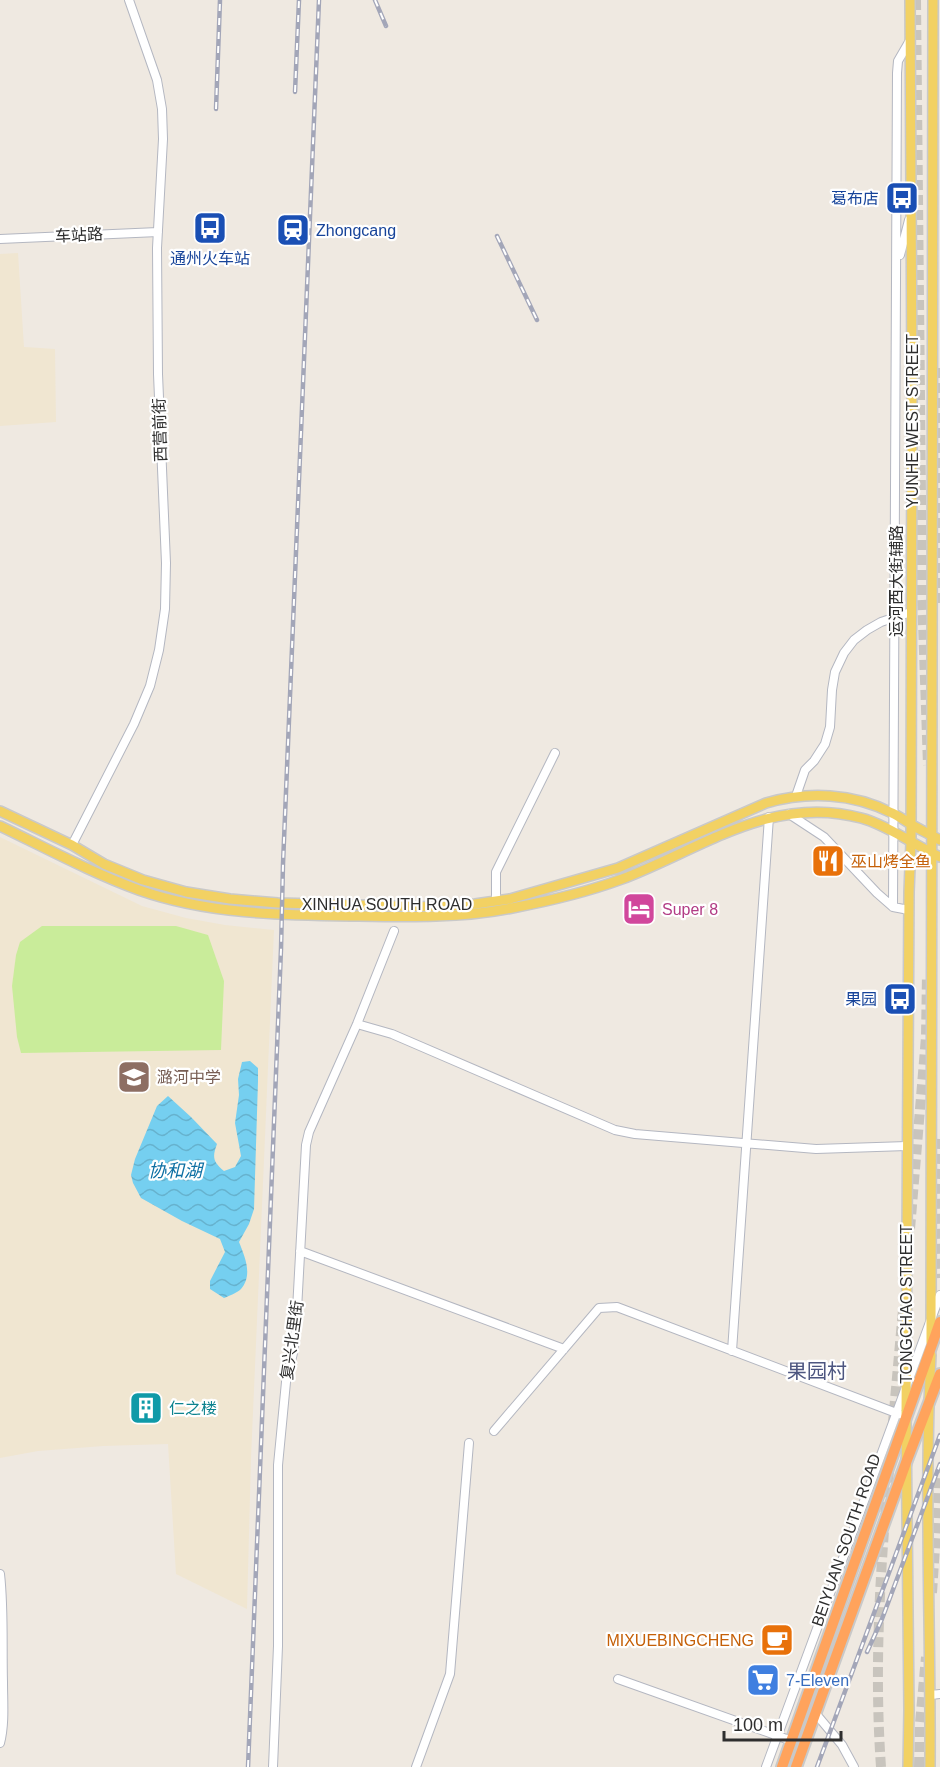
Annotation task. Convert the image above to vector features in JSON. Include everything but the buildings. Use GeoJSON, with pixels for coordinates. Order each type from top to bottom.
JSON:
{"type":"FeatureCollection","features":[{"type":"Feature","properties":{"kind":"highway","name":"BEIYUAN SOUTH ROAD"},"geometry":{"type":"LineString","coordinates":[[782,1767],[901,1414],[931,1346],[936,1320]]}},
{"type":"Feature","properties":{"kind":"highway","name":"BEIYUAN SOUTH ROAD"},"geometry":{"type":"LineString","coordinates":[[796,1767],[940,1374]]}},
{"type":"Feature","properties":{"kind":"main road","name":"YUNHE WEST STREET"},"geometry":{"type":"LineString","coordinates":[[910,0],[911,842]]}},
{"type":"Feature","properties":{"kind":"main road","name":"YUNHE WEST STREET"},"geometry":{"type":"LineString","coordinates":[[933,0],[936,73],[932,678],[936,838]]}},
{"type":"Feature","properties":{"kind":"main road"},"geometry":{"type":"LineString","coordinates":[[932,678],[940,671]]}},
{"type":"Feature","properties":{"kind":"main road","name":"XINHUA SOUTH ROAD"},"geometry":{"type":"LineString","coordinates":[[0,811],[72,845],[104,864],[143,880],[186,892],[278,903],[381,907],[475,904],[563,884],[618,868],[766,803],[796,796],[846,797],[876,805],[936,838]]}},
{"type":"Feature","properties":{"kind":"main road","name":"XINHUA SOUTH ROAD"},"geometry":{"type":"LineString","coordinates":[[0,826],[140,890],[184,902],[229,910],[278,914],[436,916],[512,909],[621,879],[713,838],[769,817],[788,813],[842,814],[864,818],[936,855]]}},
{"type":"Feature","properties":{"kind":"main road","name":"TONGCHAO STREET"},"geometry":{"type":"LineString","coordinates":[[936,838],[936,1320]]}},
{"type":"Feature","properties":{"kind":"main road","name":"TONGCHAO STREET"},"geometry":{"type":"LineString","coordinates":[[908,1767],[907,1460],[901,1414],[906,1386],[911,842]]}},
{"type":"Feature","properties":{"kind":"main road","name":"TONGCHAO STREET"},"geometry":{"type":"LineString","coordinates":[[930,1767],[935,1695],[927,1546],[931,1346]]}},
{"type":"Feature","properties":{"kind":"street","name":"西营前街"},"geometry":{"type":"LineString","coordinates":[[72,845],[134,724],[150,686],[159,650],[165,609],[166,563],[158,374],[158,232],[163,138],[162,109],[157,80],[129,0]]}},
{"type":"Feature","properties":{"kind":"street","name":"运河西大街辅路"},"geometry":{"type":"LineString","coordinates":[[893,907],[897,73],[898,61],[909,42]]}},
{"type":"Feature","properties":{"kind":"street"},"geometry":{"type":"LineString","coordinates":[[897,269],[911,209]]}},
{"type":"Feature","properties":{"kind":"street","name":"车站路"},"geometry":{"type":"LineString","coordinates":[[0,239],[158,232]]}},
{"type":"Feature","properties":{"kind":"street"},"geometry":{"type":"LineString","coordinates":[[796,796],[805,770],[825,744],[830,727],[833,681],[844,653],[867,630],[881,622],[911,612]]}},
{"type":"Feature","properties":{"kind":"street"},"geometry":{"type":"LineString","coordinates":[[496,901],[496,872],[555,753]]}},
{"type":"Feature","properties":{"kind":"street"},"geometry":{"type":"LineString","coordinates":[[788,813],[824,837],[893,907],[909,910]]}},
{"type":"Feature","properties":{"kind":"street"},"geometry":{"type":"LineString","coordinates":[[732,1351],[769,817]]}},
{"type":"Feature","properties":{"kind":"street","name":"复兴北里街"},"geometry":{"type":"LineString","coordinates":[[273,1767],[278,1646],[278,1464],[286,1382],[296,1328],[306,1145],[309,1132],[357,1024],[394,931]]}},
{"type":"Feature","properties":{"kind":"street"},"geometry":{"type":"LineString","coordinates":[[357,1024],[392,1034],[615,1130],[635,1134],[816,1149],[907,1146]]}},
{"type":"Feature","properties":{"kind":"street"},"geometry":{"type":"LineString","coordinates":[[300,1251],[564,1348]]}},
{"type":"Feature","properties":{"kind":"street"},"geometry":{"type":"LineString","coordinates":[[906,1386],[936,1320],[940,1296]]}},
{"type":"Feature","properties":{"kind":"street"},"geometry":{"type":"LineString","coordinates":[[494,1431],[599,1308],[608,1306],[617,1306],[901,1414],[766,1767]]}},
{"type":"Feature","properties":{"kind":"street"},"geometry":{"type":"LineString","coordinates":[[928,1407],[940,1390]]}},
{"type":"Feature","properties":{"kind":"street"},"geometry":{"type":"LineString","coordinates":[[416,1767],[450,1674],[470,1443]]}},
{"type":"Feature","properties":{"kind":"street"},"geometry":{"type":"LineString","coordinates":[[0,1574],[3,1703],[0,1743]]}},
{"type":"Feature","properties":{"kind":"street"},"geometry":{"type":"LineString","coordinates":[[618,1679],[792,1741]]}},
{"type":"Feature","properties":{"kind":"street"},"geometry":{"type":"LineString","coordinates":[[816,1714],[842,1745],[854,1767]]}},
{"type":"Feature","properties":{"kind":"shaded area"},"geometry":{"type":"Polygon","coordinates":[[[18,253],[24,347],[55,349],[56,422],[0,426],[0,254],[18,253]]]}},
{"type":"Feature","properties":{"kind":"shaded area","name":"潞河中学"},"geometry":{"type":"Polygon","coordinates":[[[0,837],[142,906],[186,918],[274,930],[251,1458],[247,1609],[176,1574],[168,1444],[38,1451],[0,1458],[0,837]]]}},
{"type":"Feature","properties":{"kind":"green space"},"geometry":{"type":"Polygon","coordinates":[[[42,926],[176,926],[208,935],[224,981],[221,1050],[21,1053],[17,1037],[12,986],[16,955],[20,942],[42,926]]]}},
{"type":"Feature","properties":{"kind":"water","name":"协和湖"},"geometry":{"type":"Polygon","coordinates":[[[250,1061],[258,1068],[254,1209],[239,1242],[247,1266],[247,1278],[241,1289],[224,1298],[210,1289],[210,1281],[225,1252],[220,1239],[141,1198],[131,1175],[135,1159],[157,1106],[168,1096],[217,1144],[214,1159],[220,1168],[224,1171],[235,1167],[241,1156],[235,1123],[239,1095],[238,1079],[242,1062],[250,1061]]]}},
{"type":"Feature","properties":{"kind":"tunnel"},"geometry":{"type":"LineString","coordinates":[[916,0],[922,595],[928,765]]}},
{"type":"Feature","properties":{"kind":"tunnel"},"geometry":{"type":"LineString","coordinates":[[937,368],[940,607]]}},
{"type":"Feature","properties":{"kind":"tunnel"},"geometry":{"type":"LineString","coordinates":[[910,1229],[926,1037],[927,975]]}},
{"type":"Feature","properties":{"kind":"tunnel"},"geometry":{"type":"LineString","coordinates":[[940,1139],[937,1185],[940,1278]]}},
{"type":"Feature","properties":{"kind":"tunnel"},"geometry":{"type":"LineString","coordinates":[[890,1456],[903,1310]]}},
{"type":"Feature","properties":{"kind":"tunnel"},"geometry":{"type":"LineString","coordinates":[[932,1593],[940,1470]]}},
{"type":"Feature","properties":{"kind":"tunnel"},"geometry":{"type":"LineString","coordinates":[[881,1767],[878,1693],[879,1619],[889,1471]]}},
{"type":"Feature","properties":{"kind":"tunnel"},"geometry":{"type":"LineString","coordinates":[[919,1767],[926,1657]]}},
{"type":"Feature","properties":{"kind":"railway"},"geometry":{"type":"LineString","coordinates":[[216,109],[220,0]]}},
{"type":"Feature","properties":{"kind":"railway"},"geometry":{"type":"LineString","coordinates":[[295,92],[299,0]]}},
{"type":"Feature","properties":{"kind":"railway"},"geometry":{"type":"LineString","coordinates":[[248,1767],[319,0]]}},
{"type":"Feature","properties":{"kind":"railway"},"geometry":{"type":"LineString","coordinates":[[375,0],[386,26]]}},
{"type":"Feature","properties":{"kind":"railway"},"geometry":{"type":"LineString","coordinates":[[497,236],[537,320]]}},
{"type":"Feature","properties":{"kind":"railway"},"geometry":{"type":"LineString","coordinates":[[817,1767],[940,1435]]}},
{"type":"Feature","properties":{"kind":"railway"},"geometry":{"type":"LineString","coordinates":[[867,1652],[882,1619],[940,1464]]}},
{"type":"Feature","properties":{"kind":"place","name":"葛布店"},"geometry":{"type":"Point","coordinates":[902,198]}},
{"type":"Feature","properties":{"kind":"place","name":"通州火车站"},"geometry":{"type":"Point","coordinates":[210,228]}},
{"type":"Feature","properties":{"kind":"place","name":"Zhongcang"},"geometry":{"type":"Point","coordinates":[293,230]}},
{"type":"Feature","properties":{"kind":"place","name":"巫山烤全鱼"},"geometry":{"type":"Point","coordinates":[828,861]}},
{"type":"Feature","properties":{"kind":"place","name":"Super 8"},"geometry":{"type":"Point","coordinates":[639,909]}},
{"type":"Feature","properties":{"kind":"place","name":"果园"},"geometry":{"type":"Point","coordinates":[900,999]}},
{"type":"Feature","properties":{"kind":"place","name":"潞河中学"},"geometry":{"type":"Point","coordinates":[134,1077]}},
{"type":"Feature","properties":{"kind":"place","name":"仁之楼"},"geometry":{"type":"Point","coordinates":[146,1408]}},
{"type":"Feature","properties":{"kind":"place","name":"MIXUEBINGCHENG"},"geometry":{"type":"Point","coordinates":[777,1640]}},
{"type":"Feature","properties":{"kind":"place","name":"7-Eleven"},"geometry":{"type":"Point","coordinates":[763,1680]}},
{"type":"Feature","properties":{"kind":"district","name":"果园村"},"geometry":{"type":"Point","coordinates":[817,1371]}}]}
